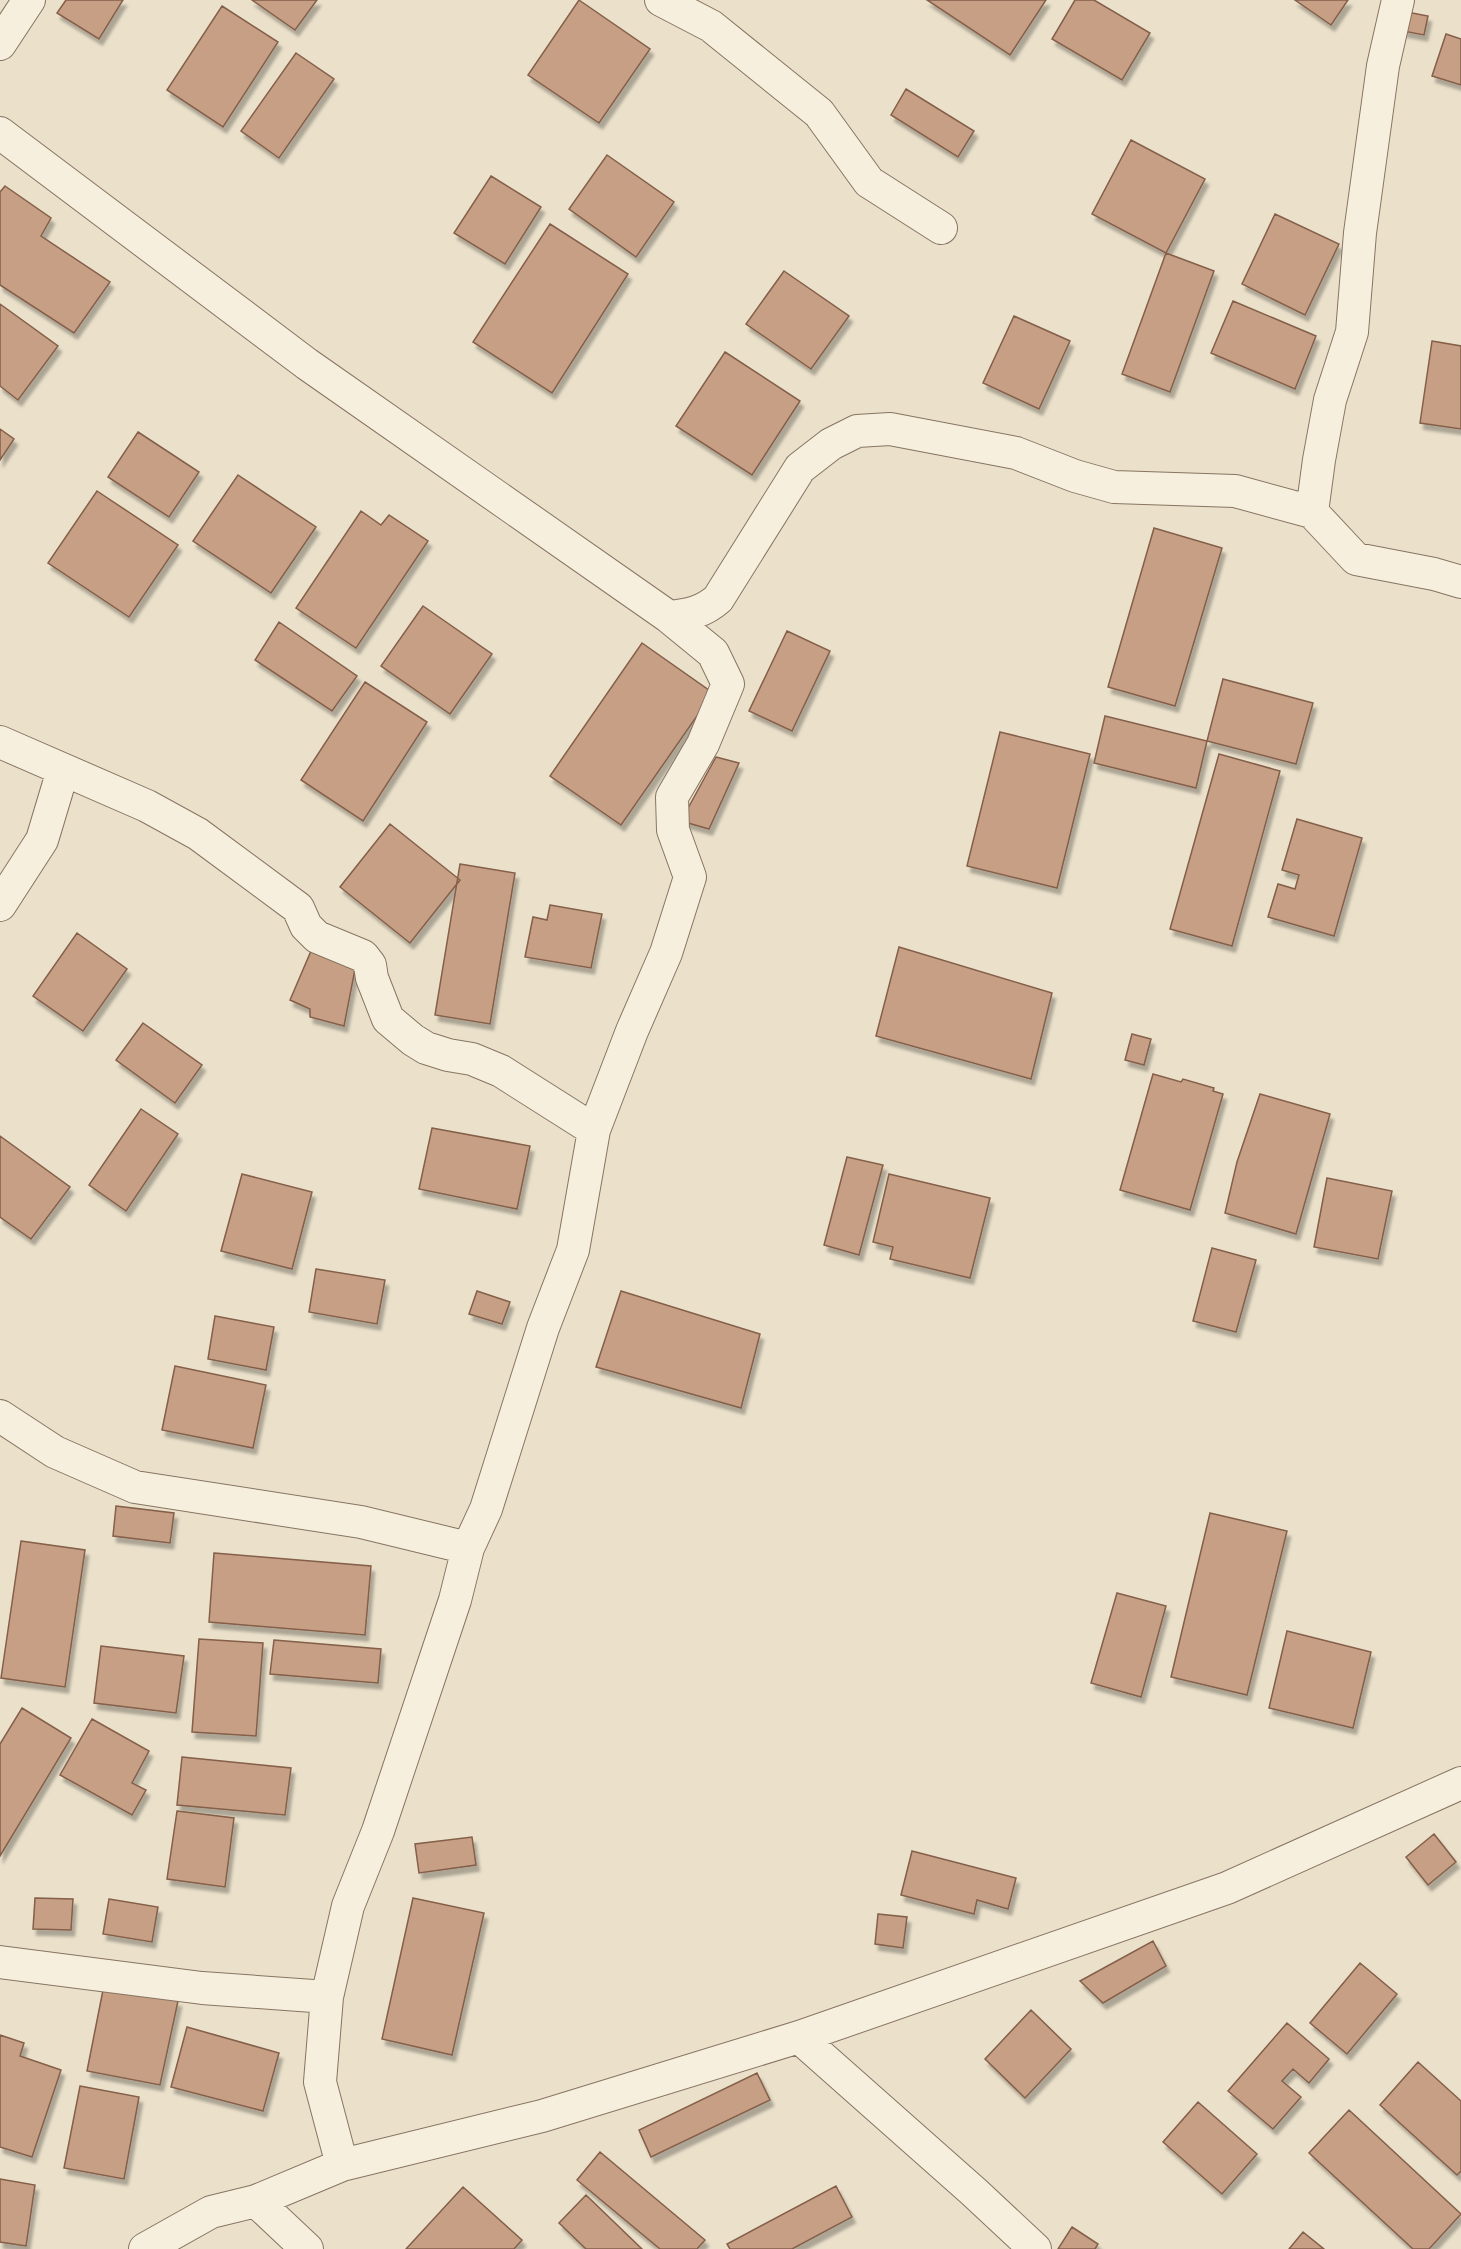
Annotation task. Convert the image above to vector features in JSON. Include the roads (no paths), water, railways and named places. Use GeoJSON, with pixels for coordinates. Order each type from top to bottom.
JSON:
{"type":"FeatureCollection","features":[{"type":"Feature","properties":{"kind":"street"},"geometry":{"type":"LineString","coordinates":[[0,44],[29,0]]}},
{"type":"Feature","properties":{"kind":"street"},"geometry":{"type":"LineString","coordinates":[[661,0],[711,26],[819,113],[869,182],[941,228]]}},
{"type":"Feature","properties":{"kind":"street"},"geometry":{"type":"LineString","coordinates":[[1312,512],[1330,400],[1352,332],[1360,233],[1380,88],[1398,0]]}},
{"type":"Feature","properties":{"kind":"street"},"geometry":{"type":"LineString","coordinates":[[0,133],[307,364],[669,617],[712,653],[728,684],[703,744],[672,797],[673,830],[690,877],[666,953],[632,1031],[594,1130],[573,1250],[543,1328],[486,1509],[468,1548],[452,1611],[378,1831],[348,1906],[327,1997],[320,2082],[342,2165]]}},
{"type":"Feature","properties":{"kind":"street"},"geometry":{"type":"LineString","coordinates":[[669,617],[708,608],[718,598],[800,468],[831,444],[857,431],[890,429],[1016,453],[1075,476],[1114,487],[1235,491],[1312,512],[1356,559],[1434,574],[1461,582]]}},
{"type":"Feature","properties":{"kind":"street"},"geometry":{"type":"LineString","coordinates":[[698,640],[708,608]]}},
{"type":"Feature","properties":{"kind":"street"},"geometry":{"type":"LineString","coordinates":[[0,742],[147,806],[198,834],[298,908],[306,926],[317,937],[363,956],[370,965],[372,978],[388,1019],[413,1040],[426,1048],[472,1059],[501,1071],[594,1130]]}},
{"type":"Feature","properties":{"kind":"street"},"geometry":{"type":"LineString","coordinates":[[0,905],[42,840],[63,770]]}},
{"type":"Feature","properties":{"kind":"street"},"geometry":{"type":"LineString","coordinates":[[0,1416],[55,1452],[135,1487],[361,1522],[468,1548]]}},
{"type":"Feature","properties":{"kind":"street"},"geometry":{"type":"LineString","coordinates":[[145,2249],[211,2212],[256,2201],[342,2165],[542,2116],[799,2037],[1227,1888],[1461,1784]]}},
{"type":"Feature","properties":{"kind":"street"},"geometry":{"type":"LineString","coordinates":[[0,1962],[202,1988],[327,1997]]}},
{"type":"Feature","properties":{"kind":"street"},"geometry":{"type":"LineString","coordinates":[[799,2037],[1035,2249]]}},
{"type":"Feature","properties":{"kind":"street"},"geometry":{"type":"LineString","coordinates":[[256,2201],[307,2249]]}}]}
